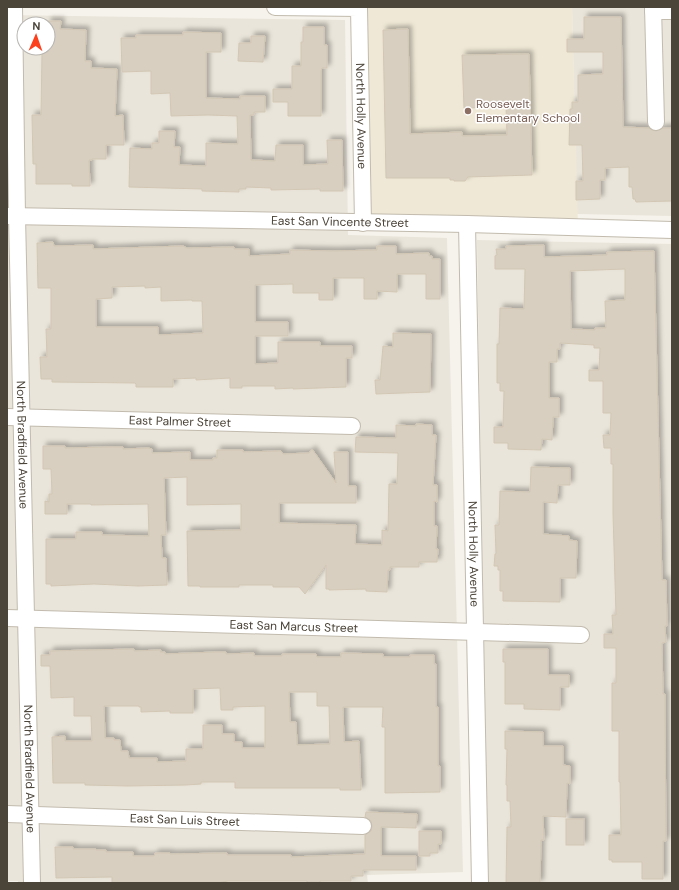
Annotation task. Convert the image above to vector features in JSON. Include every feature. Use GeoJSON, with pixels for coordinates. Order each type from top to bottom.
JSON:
{"type":"FeatureCollection","features":[{"type":"Feature","properties":{"kind":"street","name":"North Bradfield Avenue"},"geometry":{"type":"LineString","coordinates":[[14,7],[12,216],[14,417],[26,618],[32,883]]}},
{"type":"Feature","properties":{"kind":"street","name":"North Holly Avenue"},"geometry":{"type":"LineString","coordinates":[[275,7],[359,8],[362,223]]}},
{"type":"Feature","properties":{"kind":"street"},"geometry":{"type":"LineString","coordinates":[[656,122],[653,9],[672,11]]}},
{"type":"Feature","properties":{"kind":"street","name":"East San Vincente Street"},"geometry":{"type":"LineString","coordinates":[[12,216],[467,224],[672,230]]}},
{"type":"Feature","properties":{"kind":"street","name":"North Holly Avenue"},"geometry":{"type":"LineString","coordinates":[[467,224],[480,883]]}},
{"type":"Feature","properties":{"kind":"street","name":"East Palmer Street"},"geometry":{"type":"LineString","coordinates":[[14,417],[352,426]]}},
{"type":"Feature","properties":{"kind":"street","name":"East San Marcus Street"},"geometry":{"type":"LineString","coordinates":[[7,618],[581,635]]}},
{"type":"Feature","properties":{"kind":"street","name":"East San Luis Street"},"geometry":{"type":"LineString","coordinates":[[7,814],[363,826]]}},
{"type":"Feature","properties":{"kind":"shaded area","name":"Roosevelt Elementary School"},"geometry":{"type":"Polygon","coordinates":[[[275,7],[572,7],[578,228],[363,223],[359,8],[275,7]]]}},
{"type":"Feature","properties":{"kind":"shaded area"},"geometry":{"type":"Polygon","coordinates":[[[572,7],[672,7],[672,216],[577,214],[572,7]]]}},
{"type":"Feature","properties":{"kind":"shaded area"},"geometry":{"type":"Polygon","coordinates":[[[7,15],[345,20],[348,235],[447,238],[463,872],[367,875],[368,883],[18,883],[18,881],[7,881],[7,15]]]}},
{"type":"Feature","properties":{"kind":"shaded area"},"geometry":{"type":"Polygon","coordinates":[[[477,240],[672,244],[672,883],[487,883],[477,240]]]}},
{"type":"Feature","properties":{"kind":"building"},"geometry":{"type":"Polygon","coordinates":[[[584,17],[621,17],[623,127],[649,128],[656,131],[663,128],[672,128],[672,201],[636,202],[635,199],[633,199],[632,187],[629,187],[629,167],[605,168],[605,180],[600,180],[600,199],[576,200],[576,181],[583,181],[582,145],[569,145],[570,109],[572,109],[572,102],[578,102],[578,75],[603,74],[603,52],[567,52],[567,39],[584,39],[584,17]]]}},
{"type":"Feature","properties":{"kind":"building"},"geometry":{"type":"Polygon","coordinates":[[[56,21],[61,21],[60,29],[86,30],[85,61],[91,61],[91,68],[117,69],[115,116],[123,115],[124,145],[106,145],[106,159],[89,160],[90,186],[72,186],[72,184],[36,184],[36,164],[33,164],[32,115],[41,115],[42,56],[56,56],[56,21]]]}},
{"type":"Feature","properties":{"kind":"building"},"geometry":{"type":"Polygon","coordinates":[[[303,27],[324,27],[324,45],[327,45],[327,68],[322,68],[321,71],[321,116],[288,116],[288,102],[273,102],[273,89],[292,89],[292,66],[301,66],[301,42],[303,42],[303,27]]]}},
{"type":"Feature","properties":{"kind":"building"},"geometry":{"type":"Polygon","coordinates":[[[408,29],[410,134],[462,132],[462,136],[507,135],[506,107],[464,108],[462,55],[529,54],[532,175],[468,177],[465,181],[454,181],[450,180],[450,178],[386,178],[383,30],[408,29]]]}},
{"type":"Feature","properties":{"kind":"building"},"geometry":{"type":"Polygon","coordinates":[[[183,32],[221,33],[221,52],[206,52],[206,98],[240,99],[240,96],[265,96],[265,112],[254,112],[254,115],[250,115],[251,160],[275,161],[276,145],[303,145],[303,165],[328,164],[327,140],[342,140],[343,191],[320,191],[320,189],[271,190],[271,188],[246,187],[246,189],[239,189],[239,192],[202,191],[202,189],[129,187],[130,148],[152,149],[152,143],[159,143],[159,131],[175,131],[174,147],[180,147],[179,165],[206,166],[206,143],[238,144],[237,116],[171,116],[170,93],[151,94],[151,71],[122,72],[121,38],[136,38],[136,35],[183,35],[183,32]]]}},
{"type":"Feature","properties":{"kind":"building"},"geometry":{"type":"Polygon","coordinates":[[[251,36],[265,36],[263,62],[238,61],[239,43],[251,43],[251,36]]]}},
{"type":"Feature","properties":{"kind":"building"},"geometry":{"type":"Polygon","coordinates":[[[53,242],[54,246],[93,245],[93,249],[183,246],[187,248],[234,247],[234,249],[249,249],[249,256],[290,254],[290,250],[377,250],[377,246],[396,246],[396,254],[429,253],[429,256],[432,256],[432,259],[440,259],[440,299],[426,299],[426,274],[397,274],[397,292],[377,291],[377,299],[364,299],[364,278],[333,278],[333,300],[319,300],[319,293],[293,293],[293,284],[255,285],[255,322],[288,322],[288,336],[255,336],[255,364],[278,363],[278,342],[320,342],[320,346],[352,346],[352,358],[346,358],[346,387],[275,389],[275,386],[242,386],[242,388],[230,388],[230,378],[196,380],[196,378],[173,379],[173,387],[136,387],[135,383],[52,382],[52,379],[41,379],[40,357],[47,357],[46,329],[51,329],[51,288],[38,288],[37,243],[53,242]],[[145,286],[112,287],[112,298],[96,299],[96,327],[158,327],[158,334],[160,335],[203,333],[202,301],[161,301],[161,287],[145,288],[145,286]]]}},
{"type":"Feature","properties":{"kind":"building"},"geometry":{"type":"Polygon","coordinates":[[[544,245],[544,257],[607,255],[607,252],[654,251],[662,580],[666,580],[667,626],[665,626],[666,642],[662,643],[663,694],[665,694],[666,841],[663,841],[663,879],[642,879],[642,862],[612,862],[612,860],[609,860],[609,835],[621,835],[619,731],[612,731],[612,683],[616,683],[616,648],[604,648],[604,634],[613,634],[612,615],[616,615],[613,464],[611,464],[611,448],[604,448],[603,435],[610,435],[611,413],[603,413],[603,381],[589,381],[589,370],[599,370],[600,348],[594,348],[594,345],[560,343],[560,349],[557,349],[557,362],[549,362],[549,398],[559,398],[559,417],[553,417],[552,440],[542,439],[541,450],[508,449],[508,443],[494,443],[494,427],[503,427],[504,391],[500,391],[500,383],[497,383],[497,344],[499,344],[500,308],[524,309],[525,269],[495,269],[495,256],[497,255],[496,249],[506,249],[506,246],[544,245]],[[625,269],[570,271],[571,329],[595,330],[595,328],[606,328],[605,301],[625,300],[625,269]]]}},
{"type":"Feature","properties":{"kind":"building"},"geometry":{"type":"Polygon","coordinates":[[[393,333],[431,334],[430,392],[376,394],[375,380],[380,380],[383,346],[393,347],[393,333]]]}},
{"type":"Feature","properties":{"kind":"building"},"geometry":{"type":"Polygon","coordinates":[[[416,424],[432,425],[432,435],[436,435],[433,485],[437,485],[437,502],[434,501],[434,526],[437,526],[437,562],[419,562],[419,567],[390,567],[390,570],[388,570],[387,592],[366,591],[366,589],[326,589],[326,565],[305,594],[299,587],[273,587],[273,585],[239,585],[239,587],[188,586],[187,531],[241,530],[241,504],[187,505],[187,477],[164,478],[166,535],[161,535],[162,558],[166,558],[167,585],[138,586],[94,584],[51,586],[51,584],[46,584],[46,539],[76,539],[76,532],[102,532],[102,535],[149,536],[148,504],[67,504],[67,514],[45,514],[45,501],[49,502],[49,494],[52,494],[51,469],[43,469],[43,446],[65,446],[65,448],[148,448],[152,449],[152,453],[190,452],[190,460],[213,460],[213,458],[217,458],[217,450],[243,450],[243,452],[281,451],[283,454],[309,453],[312,449],[336,483],[334,452],[348,452],[348,486],[356,486],[356,503],[279,503],[279,523],[356,525],[355,544],[382,545],[382,530],[388,531],[389,484],[397,484],[398,453],[355,452],[356,437],[396,438],[396,425],[416,426],[416,424]]]}},
{"type":"Feature","properties":{"kind":"building"},"geometry":{"type":"Polygon","coordinates":[[[531,467],[570,468],[570,485],[558,485],[557,503],[543,502],[543,534],[569,536],[569,540],[577,541],[576,578],[560,578],[560,602],[503,601],[503,591],[500,591],[500,570],[498,570],[498,566],[494,566],[496,554],[495,525],[499,525],[500,491],[530,492],[531,467]]]}},
{"type":"Feature","properties":{"kind":"building"},"geometry":{"type":"Polygon","coordinates":[[[134,649],[134,651],[161,650],[160,652],[165,652],[165,654],[226,652],[226,654],[254,653],[254,656],[316,654],[317,657],[341,657],[341,653],[383,654],[383,657],[434,655],[434,664],[436,664],[436,707],[438,707],[438,766],[440,766],[440,792],[385,793],[385,727],[382,727],[383,707],[343,707],[344,742],[359,741],[361,790],[340,790],[340,788],[235,788],[235,782],[201,782],[201,784],[186,785],[128,786],[85,785],[85,783],[53,783],[52,737],[65,736],[65,741],[92,741],[91,716],[74,716],[74,697],[51,698],[50,666],[41,666],[41,655],[50,655],[50,651],[134,649]],[[220,688],[193,689],[193,713],[170,713],[170,711],[141,712],[141,707],[139,706],[104,706],[105,738],[120,740],[121,751],[128,751],[129,758],[157,758],[157,762],[186,761],[186,749],[203,749],[203,725],[222,725],[222,734],[234,734],[234,742],[242,742],[242,748],[265,748],[265,706],[233,707],[233,710],[221,710],[220,688]],[[289,692],[290,722],[296,722],[297,745],[330,744],[329,706],[317,706],[317,692],[289,692]]]}},
{"type":"Feature","properties":{"kind":"building"},"geometry":{"type":"Polygon","coordinates":[[[503,649],[548,649],[548,675],[569,675],[569,687],[560,687],[560,710],[524,709],[524,704],[505,704],[505,662],[503,662],[503,649]]]}},
{"type":"Feature","properties":{"kind":"building"},"geometry":{"type":"Polygon","coordinates":[[[505,731],[543,732],[543,746],[563,746],[563,765],[570,766],[570,784],[567,783],[566,817],[543,816],[544,840],[541,840],[540,883],[506,883],[507,827],[511,827],[510,801],[507,801],[506,785],[507,749],[505,749],[505,731]]]}},
{"type":"Feature","properties":{"kind":"building"},"geometry":{"type":"Polygon","coordinates":[[[366,812],[417,814],[416,828],[381,827],[381,856],[416,856],[416,870],[363,870],[363,876],[351,876],[351,881],[320,881],[320,883],[307,883],[307,881],[228,881],[217,883],[112,883],[112,877],[56,878],[55,847],[96,849],[106,850],[106,852],[133,852],[133,856],[154,856],[155,853],[227,853],[227,855],[291,855],[291,857],[365,854],[365,835],[371,831],[372,826],[371,821],[365,817],[366,812]]]}},
{"type":"Feature","properties":{"kind":"building"},"geometry":{"type":"Polygon","coordinates":[[[566,819],[584,819],[584,845],[566,845],[566,819]]]}},
{"type":"Feature","properties":{"kind":"building"},"geometry":{"type":"Polygon","coordinates":[[[419,831],[441,831],[441,844],[438,844],[438,853],[430,853],[430,856],[419,856],[419,831]]]}},
{"type":"Feature","properties":{"kind":"place","name":"Roosevelt Elementary School"},"geometry":{"type":"Point","coordinates":[468,111]}}]}
